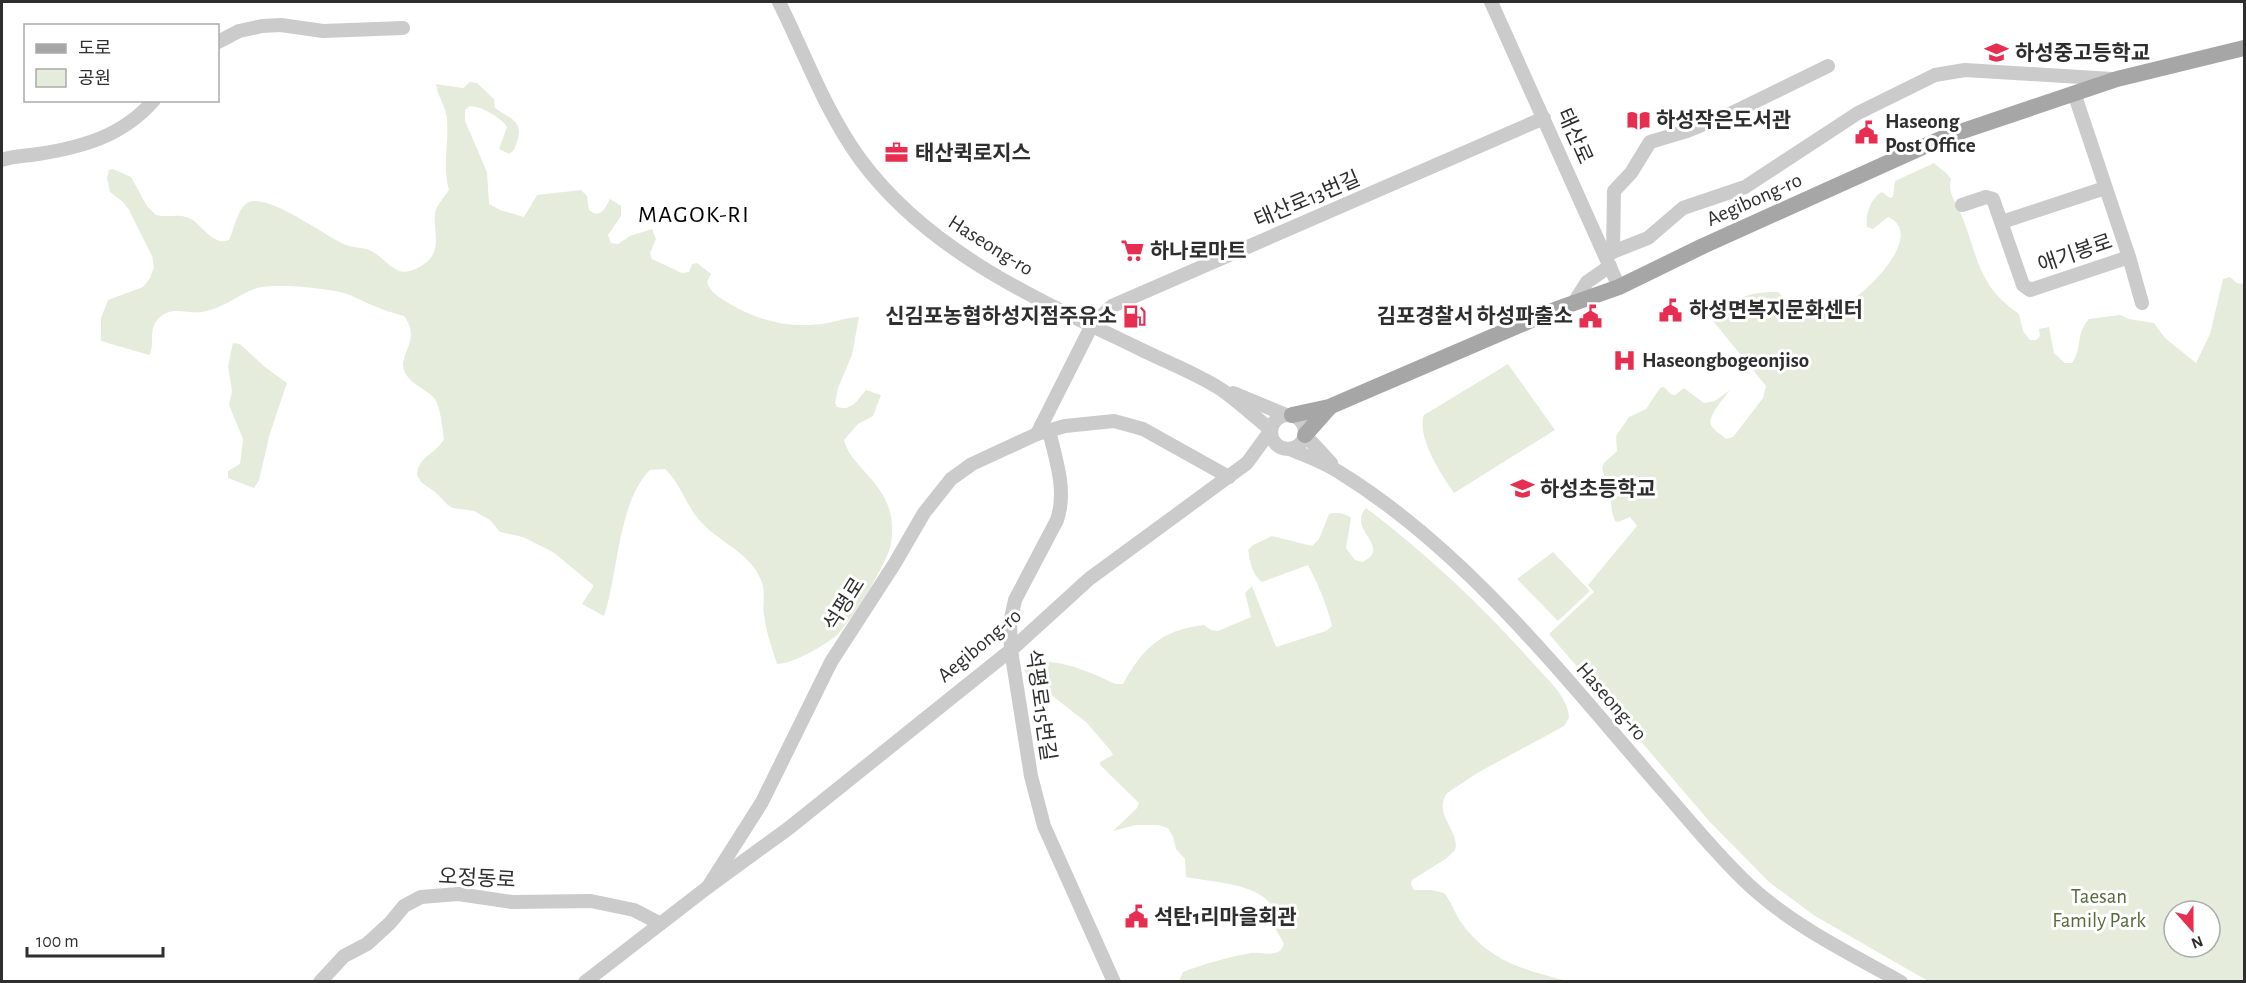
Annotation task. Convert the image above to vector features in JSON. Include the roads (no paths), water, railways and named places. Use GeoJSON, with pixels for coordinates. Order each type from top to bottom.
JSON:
{"type":"FeatureCollection","features":[{"type":"Feature","properties":{"kind":"main road","name":"Aegibong-ro"},"geometry":{"type":"LineString","coordinates":[[1289,415],[1329,408],[1573,304],[1619,288],[1703,246],[1920,147],[2117,79],[2244,48]]}},
{"type":"Feature","properties":{"kind":"main road"},"geometry":{"type":"LineString","coordinates":[[1305,435],[1329,408]]}},
{"type":"Feature","properties":{"kind":"street","name":"Haseong-ro"},"geometry":{"type":"LineString","coordinates":[[779,2],[846,138],[877,180],[908,213],[956,251],[1022,290],[1220,389],[1271,430]]}},
{"type":"Feature","properties":{"kind":"street","name":"태산로"},"geometry":{"type":"LineString","coordinates":[[1491,2],[1609,258],[1619,288]]}},
{"type":"Feature","properties":{"kind":"street"},"geometry":{"type":"LineString","coordinates":[[219,42],[240,31],[281,25],[323,31],[403,28]]}},
{"type":"Feature","properties":{"kind":"street","name":"태산로"},"geometry":{"type":"LineString","coordinates":[[1609,258],[1614,191],[1631,173],[1650,142],[1687,131],[1726,115],[1828,66]]}},
{"type":"Feature","properties":{"kind":"street"},"geometry":{"type":"LineString","coordinates":[[1573,304],[1587,282],[1609,258],[1648,238],[1683,208],[1745,187],[1858,112],[1935,75],[1965,70],[2117,79]]}},
{"type":"Feature","properties":{"kind":"street","name":"애기봉로"},"geometry":{"type":"LineString","coordinates":[[1962,205],[1990,197],[1995,202],[2023,285],[2030,290],[2129,257],[2074,93]]}},
{"type":"Feature","properties":{"kind":"street"},"geometry":{"type":"LineString","coordinates":[[2,160],[69,148],[103,139],[136,118],[152,102]]}},
{"type":"Feature","properties":{"kind":"street","name":"태산로13번길"},"geometry":{"type":"LineString","coordinates":[[1043,433],[1092,326],[1112,306],[1544,118]]}},
{"type":"Feature","properties":{"kind":"street"},"geometry":{"type":"LineString","coordinates":[[2002,222],[2105,188]]}},
{"type":"Feature","properties":{"kind":"street"},"geometry":{"type":"LineString","coordinates":[[2129,257],[2142,303]]}},
{"type":"Feature","properties":{"kind":"street"},"geometry":{"type":"LineString","coordinates":[[1220,389],[1289,415],[1304,425],[1305,435],[1300,444],[1263,455],[1247,463]]}},
{"type":"Feature","properties":{"kind":"street"},"geometry":{"type":"LineString","coordinates":[[1287,448],[1275,442],[1271,430],[1276,420],[1289,415]]}},
{"type":"Feature","properties":{"kind":"street","name":"석평로"},"geometry":{"type":"LineString","coordinates":[[585,981],[708,887],[762,802],[831,662],[937,494],[951,479],[972,464],[1043,433],[1097,422],[1114,421],[1143,429],[1229,477]]}},
{"type":"Feature","properties":{"kind":"street","name":"Aegibong-ro"},"geometry":{"type":"LineString","coordinates":[[708,887],[789,828],[1011,650],[1089,579],[1247,463],[1271,430]]}},
{"type":"Feature","properties":{"kind":"street","name":"석평로15번길"},"geometry":{"type":"LineString","coordinates":[[1043,433],[1062,492],[1062,507],[1015,600],[1011,623],[1011,650],[1030,776],[1044,826],[1114,981]]}},
{"type":"Feature","properties":{"kind":"street"},"geometry":{"type":"LineString","coordinates":[[1305,435],[1338,472]]}},
{"type":"Feature","properties":{"kind":"street","name":"Haseong-ro"},"geometry":{"type":"LineString","coordinates":[[1287,448],[1338,472],[1375,496],[1473,579],[1518,626],[1750,886],[1806,928],[1901,981]]}},
{"type":"Feature","properties":{"kind":"street","name":"오정동로"},"geometry":{"type":"LineString","coordinates":[[320,981],[344,956],[367,944],[385,928],[404,906],[421,897],[458,894],[512,902],[591,901],[634,910],[659,923]]}},
{"type":"Feature","properties":{"kind":"place","name":"하성중고등학교"},"geometry":{"type":"Point","coordinates":[1997,53]}},
{"type":"Feature","properties":{"kind":"place","name":"하성작은도서관"},"geometry":{"type":"Point","coordinates":[1638,120]}},
{"type":"Feature","properties":{"kind":"place","name":"Haseong Post Office"},"geometry":{"type":"Point","coordinates":[1867,133]}},
{"type":"Feature","properties":{"kind":"place","name":"태산퀵로지스"},"geometry":{"type":"Point","coordinates":[897,153]}},
{"type":"Feature","properties":{"kind":"place","name":"하나로마트"},"geometry":{"type":"Point","coordinates":[1132,251]}},
{"type":"Feature","properties":{"kind":"place","name":"하성면복지문화센터"},"geometry":{"type":"Point","coordinates":[1671,310]}},
{"type":"Feature","properties":{"kind":"place","name":"신김포농협하성지점주유소"},"geometry":{"type":"Point","coordinates":[1135,316]}},
{"type":"Feature","properties":{"kind":"place","name":"김포경찰서 하성파출소"},"geometry":{"type":"Point","coordinates":[1591,316]}},
{"type":"Feature","properties":{"kind":"place","name":"Haseongbogeonjiso"},"geometry":{"type":"Point","coordinates":[1624,360]}},
{"type":"Feature","properties":{"kind":"place","name":"하성초등학교"},"geometry":{"type":"Point","coordinates":[1522,489]}},
{"type":"Feature","properties":{"kind":"place","name":"석탄1리마을회관"},"geometry":{"type":"Point","coordinates":[1136,917]}},
{"type":"Feature","properties":{"kind":"district","name":"MAGOK-RI"},"geometry":{"type":"Point","coordinates":[694,214]}},
{"type":"Feature","properties":{"kind":"park label","name":"Taesan Family Park"},"geometry":{"type":"Point","coordinates":[2099,908]}}]}
